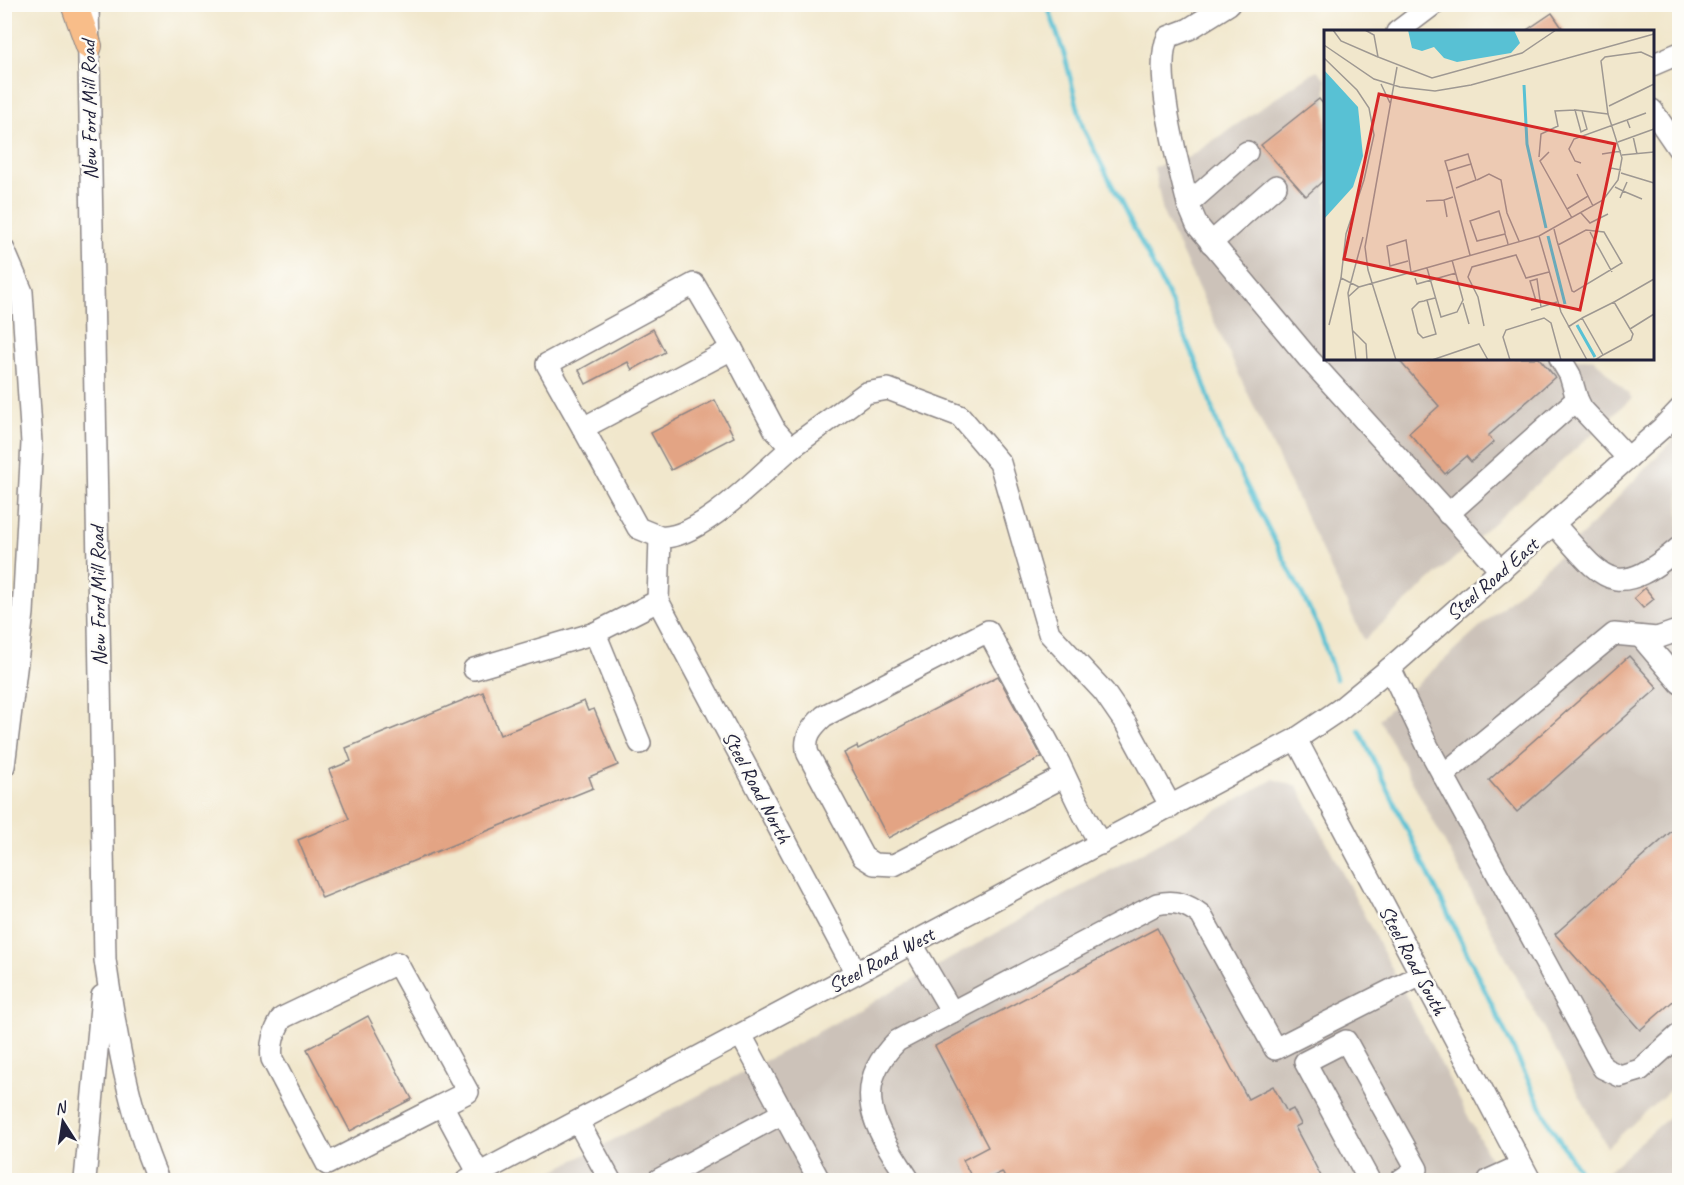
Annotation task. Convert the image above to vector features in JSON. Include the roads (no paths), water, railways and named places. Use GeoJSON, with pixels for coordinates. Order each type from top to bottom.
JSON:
{"type":"FeatureCollection","features":[{"type":"Feature","properties":{"kind":"main road"},"geometry":{"type":"LineString","coordinates":[[74,4],[88,42]]}},
{"type":"Feature","properties":{"kind":"main road"},"geometry":{"type":"LineString","coordinates":[[88,42],[95,4]]}},
{"type":"Feature","properties":{"kind":"street","name":"New Ford Mill Road"},"geometry":{"type":"LineString","coordinates":[[88,4],[105,960],[124,1076],[145,1148],[158,1180]]}},
{"type":"Feature","properties":{"kind":"street"},"geometry":{"type":"LineString","coordinates":[[1229,4],[1189,29],[1168,37],[1165,44],[1163,65],[1173,145],[1188,204],[1197,225],[1448,514],[1501,571]]}},
{"type":"Feature","properties":{"kind":"street"},"geometry":{"type":"LineString","coordinates":[[1400,30],[1434,4]]}},
{"type":"Feature","properties":{"kind":"street"},"geometry":{"type":"LineString","coordinates":[[1654,65],[1680,53]]}},
{"type":"Feature","properties":{"kind":"street"},"geometry":{"type":"LineString","coordinates":[[1654,112],[1680,151]]}},
{"type":"Feature","properties":{"kind":"street"},"geometry":{"type":"LineString","coordinates":[[1188,204],[1247,152]]}},
{"type":"Feature","properties":{"kind":"street"},"geometry":{"type":"LineString","coordinates":[[1211,243],[1276,186]]}},
{"type":"Feature","properties":{"kind":"street"},"geometry":{"type":"LineString","coordinates":[[4,249],[22,292],[32,443],[23,613],[4,766]]}},
{"type":"Feature","properties":{"kind":"street"},"geometry":{"type":"LineString","coordinates":[[790,448],[775,430],[694,284],[547,364],[638,528],[660,537],[672,538],[706,521],[790,448],[866,393],[888,389],[960,416],[1000,463],[1049,633],[1104,692],[1126,724],[1171,807]]}},
{"type":"Feature","properties":{"kind":"street"},"geometry":{"type":"LineString","coordinates":[[583,429],[732,349]]}},
{"type":"Feature","properties":{"kind":"street"},"geometry":{"type":"LineString","coordinates":[[1561,360],[1570,375],[1582,409],[1628,459]]}},
{"type":"Feature","properties":{"kind":"street"},"geometry":{"type":"LineString","coordinates":[[1448,514],[1577,399]]}},
{"type":"Feature","properties":{"kind":"street","name":"Steel Road East"},"geometry":{"type":"LineString","coordinates":[[1296,739],[1339,710],[1390,668],[1628,459],[1680,409]]}},
{"type":"Feature","properties":{"kind":"street"},"geometry":{"type":"LineString","coordinates":[[1554,524],[1593,567],[1618,579],[1644,575],[1680,547]]}},
{"type":"Feature","properties":{"kind":"street"},"geometry":{"type":"LineString","coordinates":[[474,669],[595,633],[658,601],[660,537]]}},
{"type":"Feature","properties":{"kind":"street","name":"Steel Road North"},"geometry":{"type":"LineString","coordinates":[[658,601],[856,974]]}},
{"type":"Feature","properties":{"kind":"street"},"geometry":{"type":"LineString","coordinates":[[1443,775],[1614,634],[1657,638],[1680,630]]}},
{"type":"Feature","properties":{"kind":"street"},"geometry":{"type":"LineString","coordinates":[[1065,776],[894,865],[880,866],[863,857],[808,754],[806,739],[824,716],[988,631],[1065,776],[1084,819],[1101,844]]}},
{"type":"Feature","properties":{"kind":"street"},"geometry":{"type":"LineString","coordinates":[[595,633],[640,743]]}},
{"type":"Feature","properties":{"kind":"street"},"geometry":{"type":"LineString","coordinates":[[1641,638],[1680,683]]}},
{"type":"Feature","properties":{"kind":"street"},"geometry":{"type":"LineString","coordinates":[[1390,668],[1443,775],[1603,1068],[1620,1076],[1640,1070],[1680,1034]]}},
{"type":"Feature","properties":{"kind":"street","name":"Steel Road West"},"geometry":{"type":"LineString","coordinates":[[473,1177],[1296,739]]}},
{"type":"Feature","properties":{"kind":"street","name":"Steel Road South"},"geometry":{"type":"LineString","coordinates":[[1296,739],[1526,1173]]}},
{"type":"Feature","properties":{"kind":"street"},"geometry":{"type":"LineString","coordinates":[[909,1180],[875,1127],[872,1114],[872,1080],[884,1053],[897,1041],[1142,910],[1172,901],[1193,909],[1209,925],[1275,1049],[1421,975]]}},
{"type":"Feature","properties":{"kind":"street"},"geometry":{"type":"LineString","coordinates":[[912,944],[952,1012]]}},
{"type":"Feature","properties":{"kind":"street"},"geometry":{"type":"LineString","coordinates":[[85,1180],[105,960]]}},
{"type":"Feature","properties":{"kind":"street"},"geometry":{"type":"LineString","coordinates":[[397,963],[468,1092],[442,1105],[327,1164],[272,1059],[271,1048],[276,1029],[282,1018],[397,963]]}},
{"type":"Feature","properties":{"kind":"street"},"geometry":{"type":"LineString","coordinates":[[741,1035],[819,1180]]}},
{"type":"Feature","properties":{"kind":"street"},"geometry":{"type":"LineString","coordinates":[[1369,1180],[1305,1062],[1346,1041],[1417,1169],[1401,1180]]}},
{"type":"Feature","properties":{"kind":"street"},"geometry":{"type":"LineString","coordinates":[[442,1105],[473,1177]]}},
{"type":"Feature","properties":{"kind":"street"},"geometry":{"type":"LineString","coordinates":[[658,1180],[783,1113]]}},
{"type":"Feature","properties":{"kind":"street"},"geometry":{"type":"LineString","coordinates":[[578,1122],[610,1180]]}},
{"type":"Feature","properties":{"kind":"street"},"geometry":{"type":"LineString","coordinates":[[1489,1180],[1526,1173]]}},
{"type":"Feature","properties":{"kind":"waterway"},"geometry":{"type":"LineString","coordinates":[[1047,4],[1065,57],[1083,128],[1167,293],[1200,372],[1223,439],[1318,626],[1336,679]]}},
{"type":"Feature","properties":{"kind":"waterway"},"geometry":{"type":"LineString","coordinates":[[1359,730],[1551,1127],[1578,1169]]}}]}
